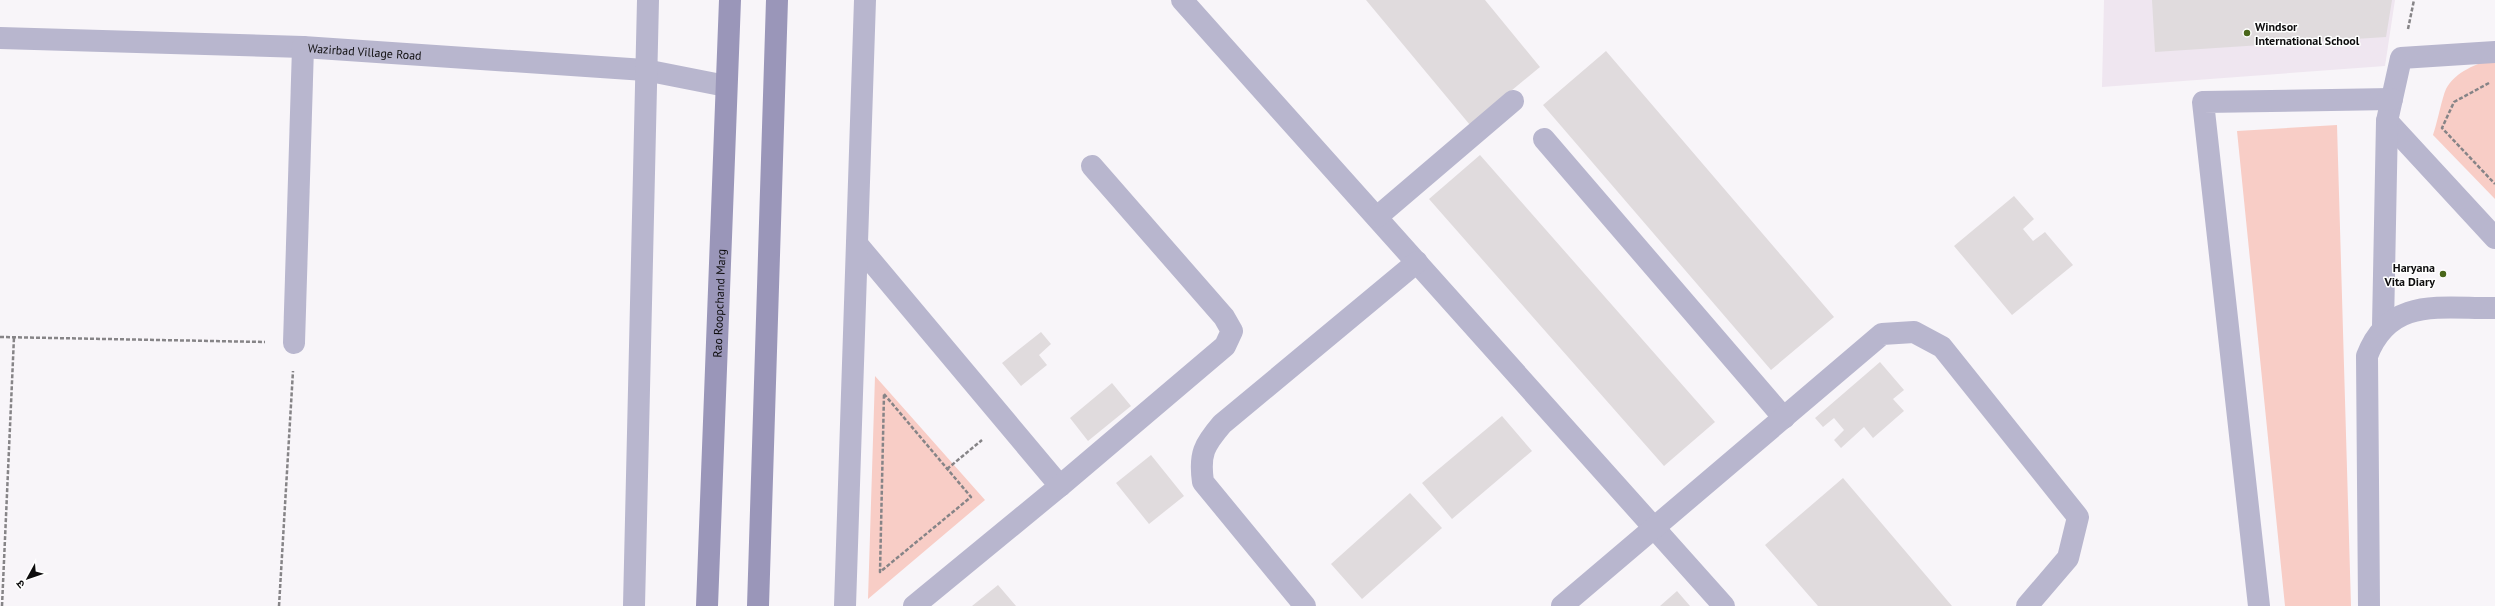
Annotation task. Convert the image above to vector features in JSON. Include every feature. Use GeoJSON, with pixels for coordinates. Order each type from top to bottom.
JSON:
{"type":"FeatureCollection","features":[{"type":"Feature","properties":{"kind":"main road","name":"Rao Roopchand Marg"},"geometry":{"type":"LineString","coordinates":[[707,606],[730,0]]}},
{"type":"Feature","properties":{"kind":"main road"},"geometry":{"type":"LineString","coordinates":[[758,606],[777,0]]}},
{"type":"Feature","properties":{"kind":"street"},"geometry":{"type":"LineString","coordinates":[[634,606],[644,70],[648,0]]}},
{"type":"Feature","properties":{"kind":"street"},"geometry":{"type":"LineString","coordinates":[[845,606],[865,0]]}},
{"type":"Feature","properties":{"kind":"street"},"geometry":{"type":"LineString","coordinates":[[1182,0],[1724,606]]}},
{"type":"Feature","properties":{"kind":"street","name":"Wazirbad Village Road"},"geometry":{"type":"LineString","coordinates":[[0,38],[303,47],[644,70],[726,86]]}},
{"type":"Feature","properties":{"kind":"street"},"geometry":{"type":"LineString","coordinates":[[294,343],[303,47]]}},
{"type":"Feature","properties":{"kind":"street"},"geometry":{"type":"LineString","coordinates":[[2383,326],[2387,122],[2401,58],[2495,52]]}},
{"type":"Feature","properties":{"kind":"street"},"geometry":{"type":"LineString","coordinates":[[2258,606],[2203,102],[2392,99]]}},
{"type":"Feature","properties":{"kind":"street"},"geometry":{"type":"LineString","coordinates":[[1377,217],[1513,101]]}},
{"type":"Feature","properties":{"kind":"street"},"geometry":{"type":"LineString","coordinates":[[2387,122],[2495,238]]}},
{"type":"Feature","properties":{"kind":"street"},"geometry":{"type":"LineString","coordinates":[[1544,139],[1784,418]]}},
{"type":"Feature","properties":{"kind":"street"},"geometry":{"type":"LineString","coordinates":[[914,606],[1060,486],[1225,346],[1232,331],[1224,317],[1092,166]]}},
{"type":"Feature","properties":{"kind":"street"},"geometry":{"type":"LineString","coordinates":[[857,244],[1060,486]]}},
{"type":"Feature","properties":{"kind":"street"},"geometry":{"type":"LineString","coordinates":[[1305,606],[1203,482],[1201,463],[1206,442],[1222,424],[1416,262]]}},
{"type":"Feature","properties":{"kind":"street"},"geometry":{"type":"LineString","coordinates":[[2369,606],[2366,356],[2372,341],[2383,326],[2399,316],[2417,310],[2495,308]]}},
{"type":"Feature","properties":{"kind":"street"},"geometry":{"type":"LineString","coordinates":[[1562,606],[1882,334],[1914,332],[1942,347],[2078,517],[2068,558],[2027,606]]}},
{"type":"Feature","properties":{"kind":"path"},"geometry":{"type":"LineString","coordinates":[[2495,80],[2454,102],[2442,128],[2495,184]]}},
{"type":"Feature","properties":{"kind":"path"},"geometry":{"type":"LineString","coordinates":[[0,337],[294,343],[279,606]]}},
{"type":"Feature","properties":{"kind":"path"},"geometry":{"type":"LineString","coordinates":[[2,606],[14,337]]}},
{"type":"Feature","properties":{"kind":"path"},"geometry":{"type":"LineString","coordinates":[[884,394],[947,469],[971,497],[880,572],[884,394]]}},
{"type":"Feature","properties":{"kind":"path"},"geometry":{"type":"LineString","coordinates":[[947,469],[1005,421]]}},
{"type":"Feature","properties":{"kind":"shaded area","name":"Windsor International School"},"geometry":{"type":"Polygon","coordinates":[[[2104,0],[2395,0],[2385,66],[2102,87],[2104,0]]]}},
{"type":"Feature","properties":{"kind":"shaded area"},"geometry":{"type":"Polygon","coordinates":[[[2495,59],[2495,199],[2433,135],[2444,93],[2450,83],[2467,69],[2495,59]]]}},
{"type":"Feature","properties":{"kind":"shaded area"},"geometry":{"type":"Polygon","coordinates":[[[2337,125],[2351,606],[2285,606],[2237,131],[2337,125]]]}},
{"type":"Feature","properties":{"kind":"shaded area"},"geometry":{"type":"Polygon","coordinates":[[[875,376],[985,500],[868,599],[875,376]]]}},
{"type":"Feature","properties":{"kind":"building"},"geometry":{"type":"Polygon","coordinates":[[[1366,0],[1485,0],[1540,67],[1470,125],[1366,0]]]}},
{"type":"Feature","properties":{"kind":"building"},"geometry":{"type":"Polygon","coordinates":[[[2152,0],[2392,0],[2386,37],[2155,52],[2152,0]]]}},
{"type":"Feature","properties":{"kind":"building"},"geometry":{"type":"Polygon","coordinates":[[[1606,51],[1834,317],[1771,370],[1543,105],[1606,51]]]}},
{"type":"Feature","properties":{"kind":"building"},"geometry":{"type":"Polygon","coordinates":[[[1480,155],[1715,422],[1664,466],[1429,199],[1480,155]]]}},
{"type":"Feature","properties":{"kind":"building"},"geometry":{"type":"Polygon","coordinates":[[[2014,196],[2034,219],[2023,229],[2033,241],[2045,232],[2073,265],[2012,315],[1954,246],[2014,196]]]}},
{"type":"Feature","properties":{"kind":"building"},"geometry":{"type":"Polygon","coordinates":[[[1041,332],[1051,344],[1039,355],[1047,365],[1021,386],[1002,363],[1041,332]]]}},
{"type":"Feature","properties":{"kind":"building"},"geometry":{"type":"Polygon","coordinates":[[[1880,362],[1904,390],[1893,399],[1904,411],[1873,438],[1864,427],[1841,448],[1834,440],[1844,430],[1834,418],[1823,427],[1815,418],[1880,362]]]}},
{"type":"Feature","properties":{"kind":"building"},"geometry":{"type":"Polygon","coordinates":[[[1112,383],[1131,406],[1088,441],[1070,418],[1112,383]]]}},
{"type":"Feature","properties":{"kind":"building"},"geometry":{"type":"Polygon","coordinates":[[[1502,416],[1532,451],[1452,519],[1422,483],[1502,416]]]}},
{"type":"Feature","properties":{"kind":"building"},"geometry":{"type":"Polygon","coordinates":[[[1151,455],[1184,496],[1149,524],[1116,483],[1151,455]]]}},
{"type":"Feature","properties":{"kind":"building"},"geometry":{"type":"Polygon","coordinates":[[[1843,478],[1952,606],[1818,606],[1765,545],[1843,478]]]}},
{"type":"Feature","properties":{"kind":"building"},"geometry":{"type":"Polygon","coordinates":[[[1410,493],[1442,528],[1362,599],[1331,564],[1410,493]]]}},
{"type":"Feature","properties":{"kind":"building"},"geometry":{"type":"Polygon","coordinates":[[[998,585],[1016,606],[972,606],[998,585]]]}},
{"type":"Feature","properties":{"kind":"building"},"geometry":{"type":"Polygon","coordinates":[[[1677,591],[1690,606],[1660,606],[1677,591]]]}},
{"type":"Feature","properties":{"kind":"place","name":"Windsor International School"},"geometry":{"type":"Point","coordinates":[2247,33]}},
{"type":"Feature","properties":{"kind":"place","name":"Haryana Vita Diary"},"geometry":{"type":"Point","coordinates":[2443,274]}}]}
